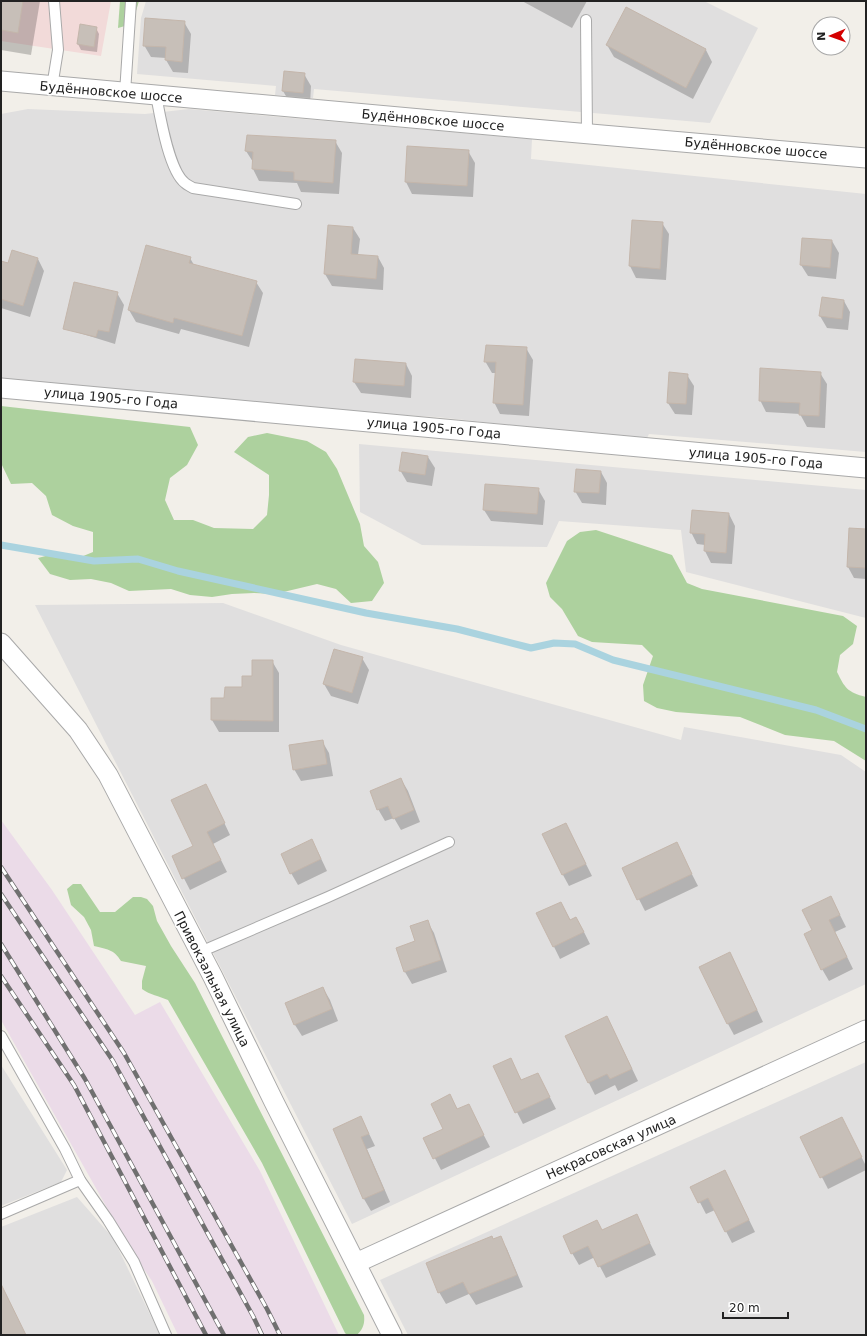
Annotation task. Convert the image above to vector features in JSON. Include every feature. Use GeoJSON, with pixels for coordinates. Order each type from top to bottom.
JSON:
{"type":"FeatureCollection","features":[{"type":"Feature","properties":{"kind":"street","name":"Будённовское шоссе"},"geometry":{"type":"LineString","coordinates":[[1,81],[52,87],[866,158]]}},
{"type":"Feature","properties":{"kind":"street","name":"улица 1905-го Года"},"geometry":{"type":"LineString","coordinates":[[1,388],[866,468]]}},
{"type":"Feature","properties":{"kind":"street","name":"Привокзальная улица"},"geometry":{"type":"LineString","coordinates":[[1,643],[78,730],[108,775],[200,952],[392,1335]]}},
{"type":"Feature","properties":{"kind":"street","name":"Некрасовская улица"},"geometry":{"type":"LineString","coordinates":[[356,1263],[866,1030]]}},
{"type":"Feature","properties":{"kind":"lane"},"geometry":{"type":"LineString","coordinates":[[52,87],[58,50],[54,1]]}},
{"type":"Feature","properties":{"kind":"lane"},"geometry":{"type":"LineString","coordinates":[[125,93],[131,1]]}},
{"type":"Feature","properties":{"kind":"lane"},"geometry":{"type":"LineString","coordinates":[[586,20],[586,134]]}},
{"type":"Feature","properties":{"kind":"lane"},"geometry":{"type":"LineString","coordinates":[[156,95],[167,147],[176,172],[184,183],[193,188],[296,204]]}},
{"type":"Feature","properties":{"kind":"lane"},"geometry":{"type":"LineString","coordinates":[[200,952],[328,897],[449,842]]}},
{"type":"Feature","properties":{"kind":"lane"},"geometry":{"type":"LineString","coordinates":[[1,1036],[65,1149],[80,1180],[108,1220],[134,1262],[166,1335]]}},
{"type":"Feature","properties":{"kind":"lane"},"geometry":{"type":"LineString","coordinates":[[1,1214],[80,1180]]}},
{"type":"Feature","properties":{"kind":"shaded area"},"geometry":{"type":"Polygon","coordinates":[[[1,1],[111,1],[101,56],[1,41],[1,1]]]}},
{"type":"Feature","properties":{"kind":"shaded area"},"geometry":{"type":"Polygon","coordinates":[[[146,1],[704,1],[758,28],[710,123],[314,89],[313,98],[275,95],[276,86],[137,74],[141,18],[146,1]]]}},
{"type":"Feature","properties":{"kind":"shaded area"},"geometry":{"type":"Polygon","coordinates":[[[28,109],[145,114],[189,109],[532,139],[531,159],[866,194],[866,452],[649,434],[646,440],[437,417],[245,406],[1,380],[1,114],[28,109]]]}},
{"type":"Feature","properties":{"kind":"shaded area"},"geometry":{"type":"Polygon","coordinates":[[[359,444],[866,490],[866,618],[686,572],[681,530],[559,521],[547,547],[422,545],[360,512],[359,444]]]}},
{"type":"Feature","properties":{"kind":"shaded area"},"geometry":{"type":"Polygon","coordinates":[[[223,603],[341,645],[681,740],[684,727],[841,755],[866,772],[866,984],[352,1224],[35,605],[223,603]]]}},
{"type":"Feature","properties":{"kind":"shaded area"},"geometry":{"type":"Polygon","coordinates":[[[1,820],[52,890],[135,1015],[160,1002],[260,1171],[339,1335],[178,1335],[152,1281],[132,1252],[1,1020],[1,820]]]}},
{"type":"Feature","properties":{"kind":"shaded area"},"geometry":{"type":"Polygon","coordinates":[[[866,1062],[866,1335],[408,1335],[380,1280],[866,1062]]]}},
{"type":"Feature","properties":{"kind":"shaded area"},"geometry":{"type":"Polygon","coordinates":[[[1,1065],[67,1170],[61,1182],[1,1206],[1,1065]]]}},
{"type":"Feature","properties":{"kind":"shaded area"},"geometry":{"type":"Polygon","coordinates":[[[77,1197],[113,1238],[160,1335],[1,1335],[1,1227],[77,1197]]]}},
{"type":"Feature","properties":{"kind":"green space"},"geometry":{"type":"Polygon","coordinates":[[[120,1],[139,1],[132,24],[118,28],[120,1]]]}},
{"type":"Feature","properties":{"kind":"green space"},"geometry":{"type":"Polygon","coordinates":[[[1,406],[190,427],[198,445],[187,465],[170,478],[165,500],[174,520],[193,520],[214,528],[253,529],[267,515],[269,475],[234,452],[248,437],[267,433],[307,441],[326,452],[337,469],[360,524],[364,546],[378,562],[384,583],[372,601],[351,603],[336,589],[317,584],[275,594],[232,594],[212,597],[190,595],[171,589],[129,591],[111,583],[91,579],[70,580],[50,574],[38,558],[57,553],[76,559],[93,552],[93,532],[73,526],[52,515],[46,496],[32,483],[11,484],[1,463],[1,406]]]}},
{"type":"Feature","properties":{"kind":"green space"},"geometry":{"type":"Polygon","coordinates":[[[596,530],[672,555],[687,583],[702,589],[843,616],[857,626],[853,644],[840,655],[837,672],[847,689],[866,697],[866,761],[834,741],[785,735],[740,717],[676,712],[657,708],[644,701],[643,685],[653,656],[642,645],[592,642],[578,636],[562,609],[550,597],[546,583],[567,541],[580,532],[596,530]]]}},
{"type":"Feature","properties":{"kind":"green space"},"geometry":{"type":"Polygon","coordinates":[[[73,884],[81,884],[100,912],[115,912],[133,897],[147,899],[153,906],[157,921],[195,983],[364,1315],[363,1326],[357,1335],[347,1335],[345,1333],[262,1163],[168,1000],[142,989],[142,981],[146,966],[121,961],[113,952],[94,946],[91,930],[84,917],[71,905],[67,889],[73,884]]]}},
{"type":"Feature","properties":{"kind":"building"},"geometry":{"type":"Polygon","coordinates":[[[1,1],[23,1],[18,33],[1,30],[1,1]]]}},
{"type":"Feature","properties":{"kind":"building"},"geometry":{"type":"Polygon","coordinates":[[[626,7],[706,49],[686,88],[606,45],[626,7]]]}},
{"type":"Feature","properties":{"kind":"building"},"geometry":{"type":"Polygon","coordinates":[[[145,18],[185,21],[182,62],[165,60],[166,47],[143,46],[145,18]]]}},
{"type":"Feature","properties":{"kind":"building"},"geometry":{"type":"Polygon","coordinates":[[[80,24],[97,27],[94,47],[77,44],[80,24]]]}},
{"type":"Feature","properties":{"kind":"building"},"geometry":{"type":"Polygon","coordinates":[[[284,71],[305,73],[303,93],[282,91],[284,71]]]}},
{"type":"Feature","properties":{"kind":"building"},"geometry":{"type":"Polygon","coordinates":[[[247,135],[336,140],[333,183],[294,180],[294,172],[252,169],[253,152],[245,151],[247,135]]]}},
{"type":"Feature","properties":{"kind":"building"},"geometry":{"type":"Polygon","coordinates":[[[407,146],[469,150],[467,186],[405,182],[407,146]]]}},
{"type":"Feature","properties":{"kind":"building"},"geometry":{"type":"Polygon","coordinates":[[[632,220],[663,222],[660,269],[629,266],[632,220]]]}},
{"type":"Feature","properties":{"kind":"building"},"geometry":{"type":"Polygon","coordinates":[[[328,225],[353,227],[351,254],[378,256],[376,279],[324,274],[328,225]]]}},
{"type":"Feature","properties":{"kind":"building"},"geometry":{"type":"Polygon","coordinates":[[[802,238],[832,240],[830,268],[800,265],[802,238]]]}},
{"type":"Feature","properties":{"kind":"building"},"geometry":{"type":"Polygon","coordinates":[[[146,245],[191,257],[189,263],[257,281],[242,336],[174,318],[173,323],[128,310],[146,245]]]}},
{"type":"Feature","properties":{"kind":"building"},"geometry":{"type":"Polygon","coordinates":[[[12,250],[38,258],[23,306],[1,299],[1,261],[8,263],[12,250]]]}},
{"type":"Feature","properties":{"kind":"building"},"geometry":{"type":"Polygon","coordinates":[[[74,282],[118,292],[109,332],[98,330],[96,337],[63,329],[74,282]]]}},
{"type":"Feature","properties":{"kind":"building"},"geometry":{"type":"Polygon","coordinates":[[[822,297],[844,300],[842,319],[819,316],[822,297]]]}},
{"type":"Feature","properties":{"kind":"building"},"geometry":{"type":"Polygon","coordinates":[[[486,345],[527,347],[523,405],[493,403],[496,362],[484,362],[486,345]]]}},
{"type":"Feature","properties":{"kind":"building"},"geometry":{"type":"Polygon","coordinates":[[[355,359],[406,363],[404,386],[353,382],[355,359]]]}},
{"type":"Feature","properties":{"kind":"building"},"geometry":{"type":"Polygon","coordinates":[[[760,368],[821,372],[819,416],[799,415],[800,403],[759,401],[760,368]]]}},
{"type":"Feature","properties":{"kind":"building"},"geometry":{"type":"Polygon","coordinates":[[[669,372],[688,374],[686,404],[667,403],[669,372]]]}},
{"type":"Feature","properties":{"kind":"building"},"geometry":{"type":"Polygon","coordinates":[[[402,452],[428,456],[425,475],[399,471],[402,452]]]}},
{"type":"Feature","properties":{"kind":"building"},"geometry":{"type":"Polygon","coordinates":[[[576,469],[601,471],[599,493],[574,492],[576,469]]]}},
{"type":"Feature","properties":{"kind":"building"},"geometry":{"type":"Polygon","coordinates":[[[485,484],[539,488],[537,514],[483,510],[485,484]]]}},
{"type":"Feature","properties":{"kind":"building"},"geometry":{"type":"Polygon","coordinates":[[[692,510],[729,513],[726,553],[704,551],[705,534],[690,533],[692,510]]]}},
{"type":"Feature","properties":{"kind":"building"},"geometry":{"type":"Polygon","coordinates":[[[849,528],[866,529],[866,568],[847,567],[849,528]]]}},
{"type":"Feature","properties":{"kind":"building"},"geometry":{"type":"Polygon","coordinates":[[[334,649],[363,657],[352,693],[323,684],[334,649]]]}},
{"type":"Feature","properties":{"kind":"building"},"geometry":{"type":"Polygon","coordinates":[[[252,660],[273,660],[273,721],[211,720],[211,698],[224,698],[225,687],[242,687],[242,676],[252,676],[252,660]]]}},
{"type":"Feature","properties":{"kind":"building"},"geometry":{"type":"Polygon","coordinates":[[[323,740],[327,764],[293,770],[289,745],[323,740]]]}},
{"type":"Feature","properties":{"kind":"building"},"geometry":{"type":"Polygon","coordinates":[[[401,778],[414,810],[393,819],[388,806],[377,810],[370,791],[401,778]]]}},
{"type":"Feature","properties":{"kind":"building"},"geometry":{"type":"Polygon","coordinates":[[[206,784],[225,823],[207,832],[221,860],[182,879],[172,856],[193,846],[171,800],[206,784]]]}},
{"type":"Feature","properties":{"kind":"building"},"geometry":{"type":"Polygon","coordinates":[[[566,823],[586,864],[562,875],[542,834],[566,823]]]}},
{"type":"Feature","properties":{"kind":"building"},"geometry":{"type":"Polygon","coordinates":[[[312,839],[321,859],[290,874],[281,854],[312,839]]]}},
{"type":"Feature","properties":{"kind":"building"},"geometry":{"type":"Polygon","coordinates":[[[677,842],[692,874],[637,900],[622,868],[677,842]]]}},
{"type":"Feature","properties":{"kind":"building"},"geometry":{"type":"Polygon","coordinates":[[[831,896],[840,915],[829,920],[847,957],[821,970],[804,934],[812,930],[802,910],[831,896]]]}},
{"type":"Feature","properties":{"kind":"building"},"geometry":{"type":"Polygon","coordinates":[[[561,902],[570,920],[576,917],[584,932],[553,947],[536,913],[561,902]]]}},
{"type":"Feature","properties":{"kind":"building"},"geometry":{"type":"Polygon","coordinates":[[[428,920],[441,960],[404,972],[396,948],[415,941],[410,926],[428,920]]]}},
{"type":"Feature","properties":{"kind":"building"},"geometry":{"type":"Polygon","coordinates":[[[730,952],[757,1010],[727,1024],[699,967],[730,952]]]}},
{"type":"Feature","properties":{"kind":"building"},"geometry":{"type":"Polygon","coordinates":[[[323,987],[332,1009],[294,1025],[285,1003],[323,987]]]}},
{"type":"Feature","properties":{"kind":"building"},"geometry":{"type":"Polygon","coordinates":[[[607,1016],[632,1069],[610,1079],[607,1074],[588,1083],[565,1036],[607,1016]]]}},
{"type":"Feature","properties":{"kind":"building"},"geometry":{"type":"Polygon","coordinates":[[[511,1058],[521,1080],[538,1073],[550,1097],[515,1113],[493,1066],[511,1058]]]}},
{"type":"Feature","properties":{"kind":"building"},"geometry":{"type":"Polygon","coordinates":[[[450,1094],[457,1109],[469,1104],[484,1135],[433,1159],[423,1138],[443,1129],[431,1104],[450,1094]]]}},
{"type":"Feature","properties":{"kind":"building"},"geometry":{"type":"Polygon","coordinates":[[[361,1116],[369,1134],[361,1137],[384,1190],[363,1199],[333,1129],[361,1116]]]}},
{"type":"Feature","properties":{"kind":"building"},"geometry":{"type":"Polygon","coordinates":[[[842,1117],[862,1157],[820,1178],[800,1137],[842,1117]]]}},
{"type":"Feature","properties":{"kind":"building"},"geometry":{"type":"Polygon","coordinates":[[[725,1170],[749,1220],[725,1232],[708,1198],[698,1203],[690,1187],[725,1170]]]}},
{"type":"Feature","properties":{"kind":"building"},"geometry":{"type":"Polygon","coordinates":[[[637,1214],[650,1243],[598,1267],[588,1246],[571,1254],[563,1236],[597,1220],[602,1230],[637,1214]]]}},
{"type":"Feature","properties":{"kind":"building"},"geometry":{"type":"Polygon","coordinates":[[[492,1236],[493,1239],[501,1236],[517,1275],[469,1294],[463,1282],[438,1293],[426,1263],[492,1236]]]}},
{"type":"Feature","properties":{"kind":"building"},"geometry":{"type":"Polygon","coordinates":[[[1,1284],[26,1335],[1,1335],[1,1284]]]}},
{"type":"Feature","properties":{"kind":"waterway"},"geometry":{"type":"LineString","coordinates":[[1,545],[94,561],[138,559],[178,571],[366,613],[457,629],[531,648],[554,643],[575,644],[613,660],[816,710],[866,729]]}},
{"type":"Feature","properties":{"kind":"railway"},"geometry":{"type":"LineString","coordinates":[[1,867],[124,1053],[267,1309],[280,1335]]}},
{"type":"Feature","properties":{"kind":"railway"},"geometry":{"type":"LineString","coordinates":[[1,894],[113,1061],[262,1335]]}},
{"type":"Feature","properties":{"kind":"railway"},"geometry":{"type":"LineString","coordinates":[[1,944],[85,1079],[224,1335]]}},
{"type":"Feature","properties":{"kind":"railway"},"geometry":{"type":"LineString","coordinates":[[1,976],[74,1085],[206,1335]]}}]}
